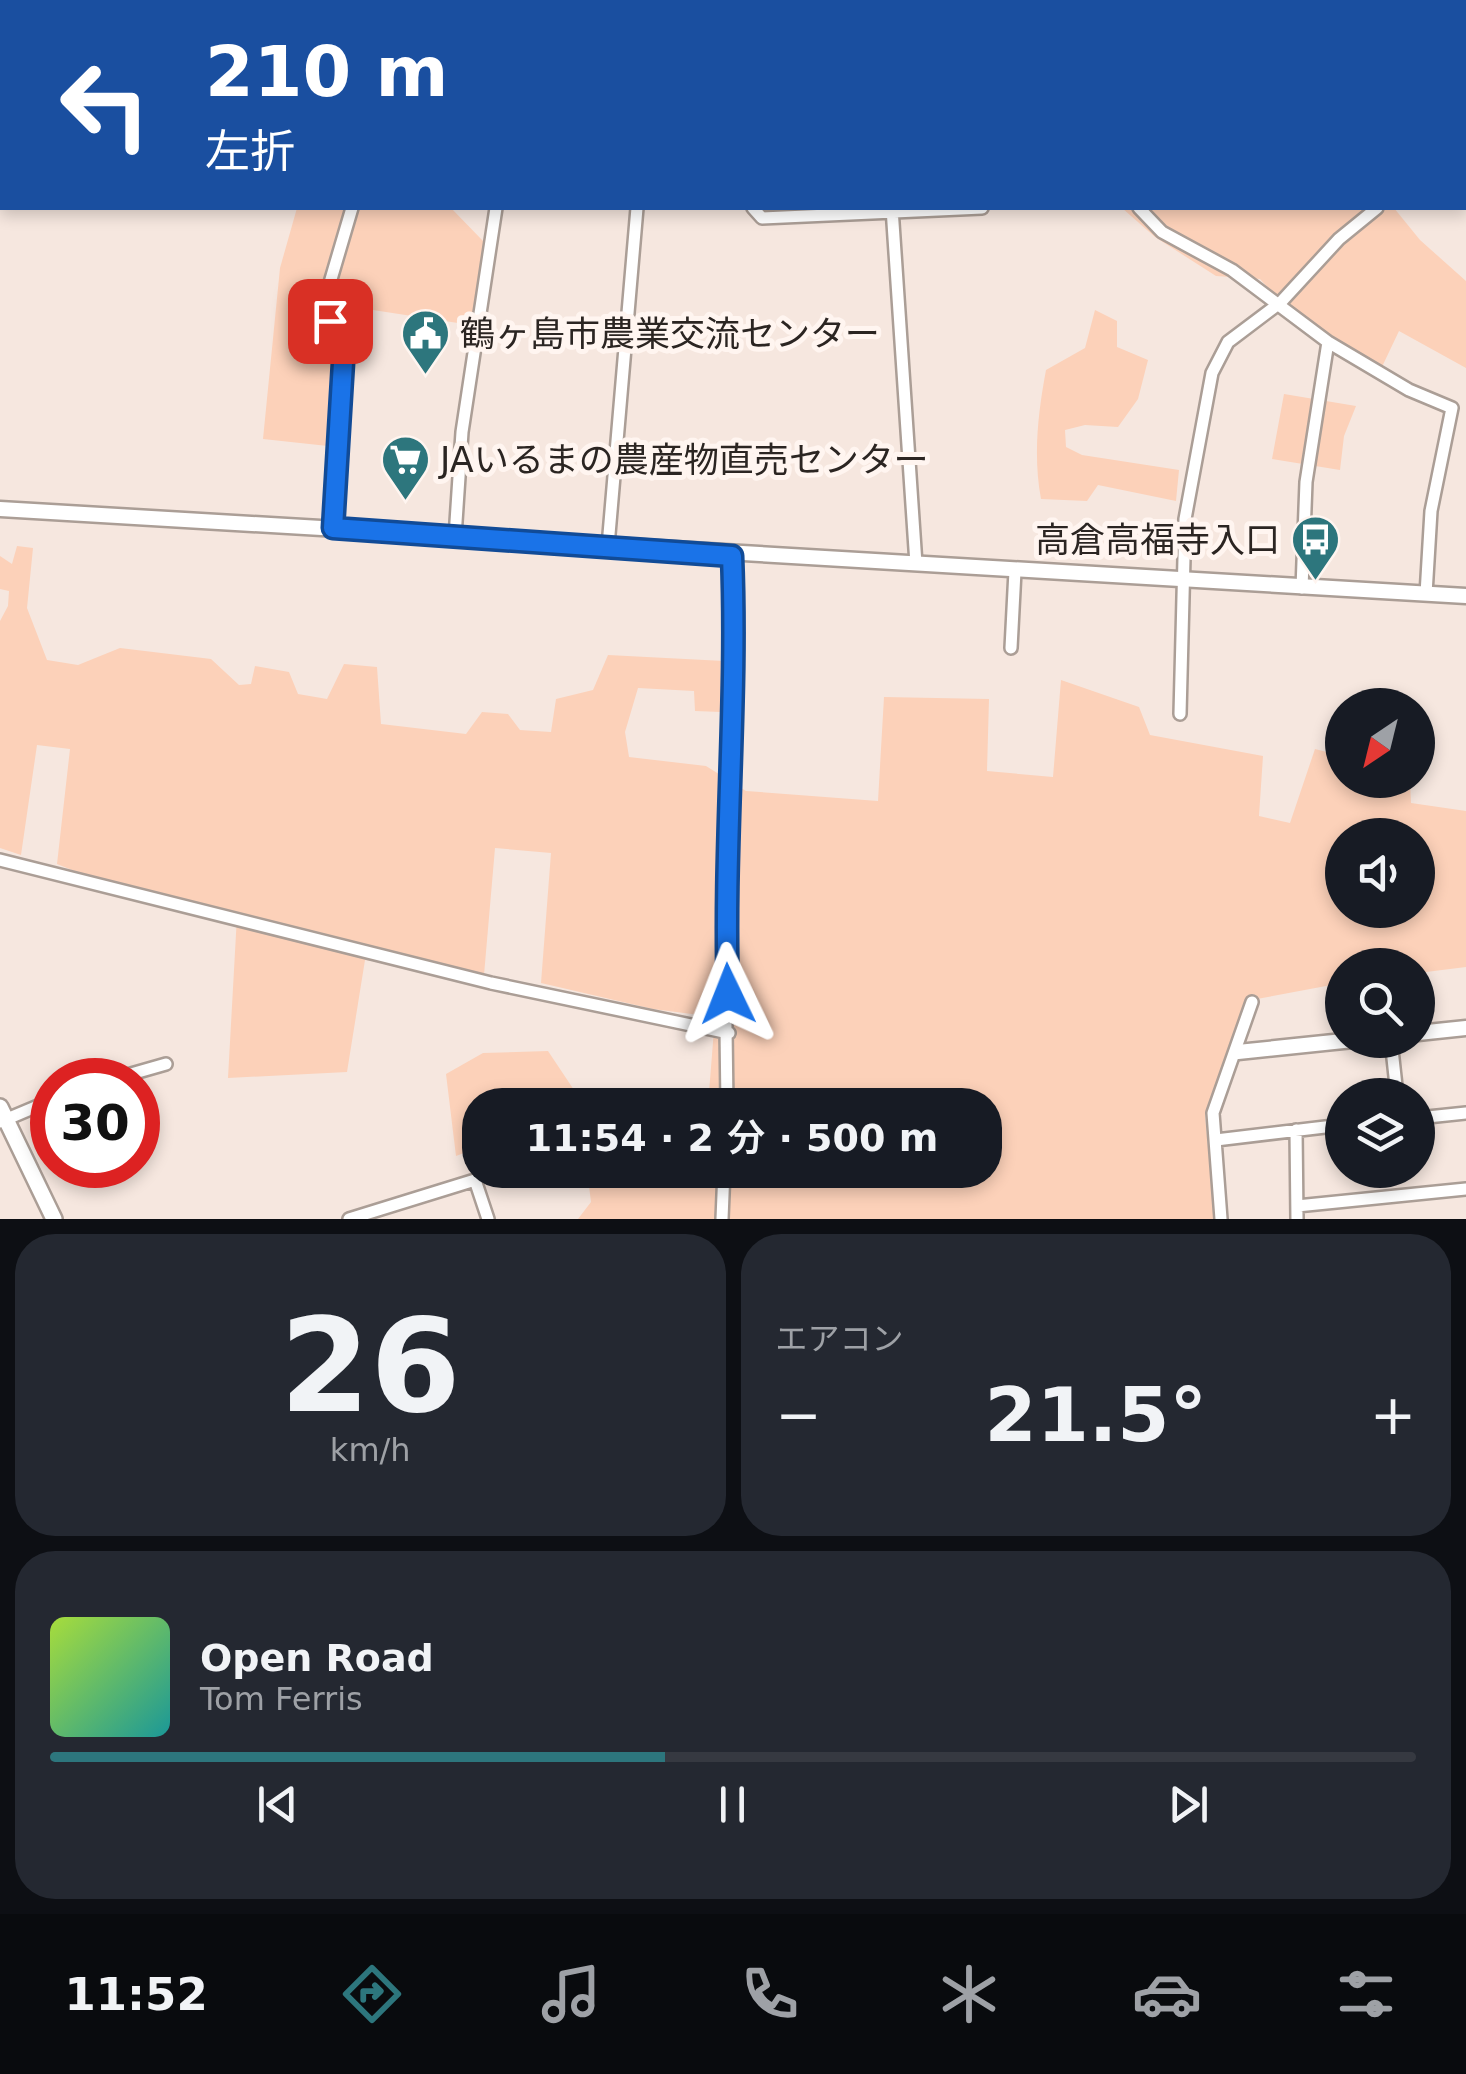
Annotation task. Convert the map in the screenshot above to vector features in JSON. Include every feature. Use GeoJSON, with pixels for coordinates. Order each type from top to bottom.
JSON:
{"type":"FeatureCollection","features":[{"type":"Feature","properties":{"kind":"main road"},"geometry":{"type":"LineString","coordinates":[[2,1116],[54,1219]]}},
{"type":"Feature","properties":{"kind":"street"},"geometry":{"type":"LineString","coordinates":[[333,528],[344,346],[324,302],[351,210]]}},
{"type":"Feature","properties":{"kind":"street"},"geometry":{"type":"LineString","coordinates":[[455,536],[462,432],[496,210]]}},
{"type":"Feature","properties":{"kind":"street"},"geometry":{"type":"LineString","coordinates":[[608,546],[637,210]]}},
{"type":"Feature","properties":{"kind":"street"},"geometry":{"type":"LineString","coordinates":[[755,210],[762,218],[922,210]]}},
{"type":"Feature","properties":{"kind":"street"},"geometry":{"type":"LineString","coordinates":[[1141,210],[1162,232],[1281,302],[1328,342],[1409,390],[1452,408],[1431,511],[1426,594]]}},
{"type":"Feature","properties":{"kind":"street"},"geometry":{"type":"LineString","coordinates":[[1180,714],[1186,519],[1212,373],[1228,342],[1281,302],[1339,239],[1374,210]]}},
{"type":"Feature","properties":{"kind":"street"},"geometry":{"type":"LineString","coordinates":[[892,211],[916,564]]}},
{"type":"Feature","properties":{"kind":"street"},"geometry":{"type":"LineString","coordinates":[[1302,588],[1306,482],[1328,342]]}},
{"type":"Feature","properties":{"kind":"street"},"geometry":{"type":"LineString","coordinates":[[0,509],[732,556],[1466,596]]}},
{"type":"Feature","properties":{"kind":"street"},"geometry":{"type":"LineString","coordinates":[[727,1088],[724,877],[736,659],[732,556]]}},
{"type":"Feature","properties":{"kind":"street"},"geometry":{"type":"LineString","coordinates":[[1011,648],[1015,571]]}},
{"type":"Feature","properties":{"kind":"street"},"geometry":{"type":"LineString","coordinates":[[0,860],[491,983],[729,1032]]}},
{"type":"Feature","properties":{"kind":"street"},"geometry":{"type":"LineString","coordinates":[[1222,1219],[1213,1114],[1238,1052],[1252,1002]]}},
{"type":"Feature","properties":{"kind":"street"},"geometry":{"type":"LineString","coordinates":[[1435,1032],[1466,1028]]}},
{"type":"Feature","properties":{"kind":"street"},"geometry":{"type":"LineString","coordinates":[[1238,1052],[1325,1043]]}},
{"type":"Feature","properties":{"kind":"street"},"geometry":{"type":"LineString","coordinates":[[160,1066],[166,1064]]}},
{"type":"Feature","properties":{"kind":"street"},"geometry":{"type":"LineString","coordinates":[[2,1116],[30,1107]]}},
{"type":"Feature","properties":{"kind":"street"},"geometry":{"type":"LineString","coordinates":[[1435,1116],[1466,1113]]}},
{"type":"Feature","properties":{"kind":"street"},"geometry":{"type":"LineString","coordinates":[[1216,1140],[1325,1127]]}},
{"type":"Feature","properties":{"kind":"street"},"geometry":{"type":"LineString","coordinates":[[1296,1130],[1297,1212],[1466,1189]]}},
{"type":"Feature","properties":{"kind":"street"},"geometry":{"type":"LineString","coordinates":[[349,1219],[475,1180],[488,1219]]}},
{"type":"Feature","properties":{"kind":"street"},"geometry":{"type":"LineString","coordinates":[[722,1219],[723,1188]]}},
{"type":"Feature","properties":{"kind":"shaded area"},"geometry":{"type":"Polygon","coordinates":[[[296,210],[351,210],[324,303],[345,346],[337,447],[263,439],[280,268],[296,210]]]}},
{"type":"Feature","properties":{"kind":"shaded area"},"geometry":{"type":"Polygon","coordinates":[[[357,210],[453,210],[484,242],[471,325],[327,303],[357,210]]]}},
{"type":"Feature","properties":{"kind":"shaded area"},"geometry":{"type":"Polygon","coordinates":[[[1124,210],[1396,210],[1420,240],[1466,281],[1466,368],[1399,331],[1380,371],[1281,302],[1260,279],[1216,276],[1155,237],[1124,210]]]}},
{"type":"Feature","properties":{"kind":"shaded area"},"geometry":{"type":"Polygon","coordinates":[[[1095,310],[1117,321],[1117,347],[1148,360],[1138,399],[1118,427],[1085,425],[1065,430],[1066,447],[1082,455],[1179,470],[1176,501],[1098,485],[1087,501],[1041,499],[1038,434],[1046,370],[1085,348],[1095,310]]]}},
{"type":"Feature","properties":{"kind":"shaded area"},"geometry":{"type":"Polygon","coordinates":[[[1284,394],[1356,406],[1344,436],[1340,470],[1272,459],[1284,394]]]}},
{"type":"Feature","properties":{"kind":"shaded area"},"geometry":{"type":"Polygon","coordinates":[[[17,546],[33,548],[27,608],[47,660],[78,665],[120,648],[211,659],[239,685],[251,684],[255,666],[289,672],[298,694],[327,699],[344,664],[377,667],[381,724],[466,734],[482,712],[508,714],[520,730],[551,732],[556,699],[593,690],[608,655],[724,661],[721,712],[695,711],[694,691],[638,688],[625,732],[629,757],[706,766],[746,791],[878,801],[884,697],[989,699],[987,771],[1053,777],[1061,680],[1139,707],[1150,735],[1263,756],[1259,816],[1290,823],[1315,749],[1325,752],[1325,798],[1411,798],[1411,803],[1466,811],[1466,967],[1435,971],[1435,948],[1325,948],[1325,986],[1246,1001],[1205,1116],[1215,1219],[578,1219],[591,1202],[589,1188],[1002,1188],[1002,1088],[709,1088],[715,1017],[653,1009],[541,983],[551,853],[495,848],[484,975],[365,960],[347,1072],[228,1078],[237,916],[107,884],[57,864],[70,749],[37,745],[21,855],[0,848],[0,621],[8,606],[9,591],[0,589],[0,556],[12,564],[17,546]]]}},
{"type":"Feature","properties":{"kind":"shaded area"},"geometry":{"type":"Polygon","coordinates":[[[548,1051],[573,1088],[462,1088],[462,1154],[456,1156],[446,1074],[483,1053],[548,1051]]]}},
{"type":"Feature","properties":{"kind":"place","name":"鶴ヶ島市農業交流センター"},"geometry":{"type":"Point","coordinates":[425,376]}},
{"type":"Feature","properties":{"kind":"place","name":"JAいるまの農産物直売センター"},"geometry":{"type":"Point","coordinates":[405,502]}},
{"type":"Feature","properties":{"kind":"place","name":"高倉高福寺入口"},"geometry":{"type":"Point","coordinates":[1315,582]}},
{"type":"Feature","properties":{"kind":"route"},"geometry":{"type":"LineString","coordinates":[[330,321],[344,346],[333,528],[732,556],[736,659],[724,877],[728,994]]}}]}
